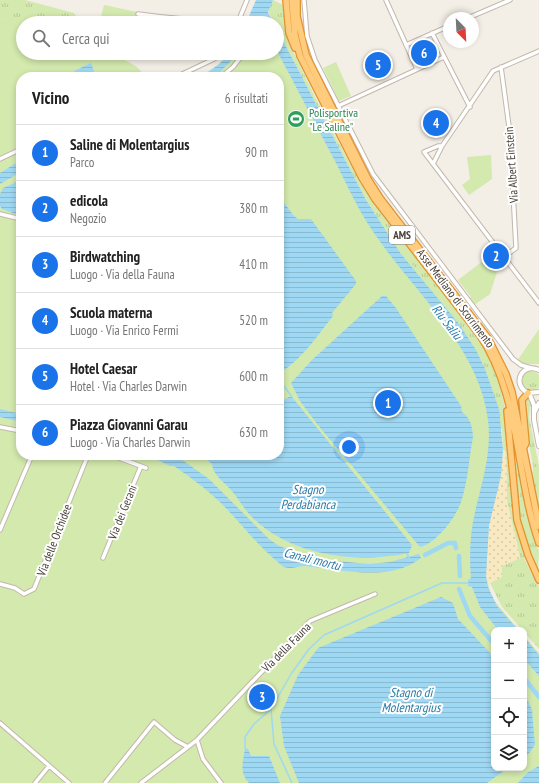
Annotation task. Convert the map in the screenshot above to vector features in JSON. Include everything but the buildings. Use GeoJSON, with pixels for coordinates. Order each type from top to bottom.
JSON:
{"type":"FeatureCollection","features":[{"type":"Feature","properties":{"kind":"highway"},"geometry":{"type":"LineString","coordinates":[[286,0],[289,33],[300,56]]}},
{"type":"Feature","properties":{"kind":"highway","name":"Asse Mediano di Scorrimento"},"geometry":{"type":"LineString","coordinates":[[292,0],[295,35],[300,56],[362,178],[375,199],[486,344],[503,380],[530,516],[539,543]]}},
{"type":"Feature","properties":{"kind":"highway","name":"Asse Mediano di Scorrimento"},"geometry":{"type":"LineString","coordinates":[[297,0],[297,16],[306,55],[373,188],[481,328],[495,349],[512,392],[539,526]]}},
{"type":"Feature","properties":{"kind":"highway"},"geometry":{"type":"LineString","coordinates":[[523,449],[526,443],[522,400],[528,393]]}},
{"type":"Feature","properties":{"kind":"highway"},"geometry":{"type":"LineString","coordinates":[[509,408],[507,411],[517,520],[528,555],[539,577]]}},
{"type":"Feature","properties":{"kind":"street"},"geometry":{"type":"LineString","coordinates":[[240,16],[247,0]]}},
{"type":"Feature","properties":{"kind":"street"},"geometry":{"type":"LineString","coordinates":[[304,0],[304,21],[310,48],[377,181],[514,359],[521,365],[536,368]]}},
{"type":"Feature","properties":{"kind":"street"},"geometry":{"type":"LineString","coordinates":[[386,0],[417,69]]}},
{"type":"Feature","properties":{"kind":"street"},"geometry":{"type":"LineString","coordinates":[[479,13],[510,0]]}},
{"type":"Feature","properties":{"kind":"street"},"geometry":{"type":"LineString","coordinates":[[138,14],[152,16]]}},
{"type":"Feature","properties":{"kind":"street"},"geometry":{"type":"LineString","coordinates":[[406,45],[443,28]]}},
{"type":"Feature","properties":{"kind":"street"},"geometry":{"type":"LineString","coordinates":[[432,33],[470,108]]}},
{"type":"Feature","properties":{"kind":"street"},"geometry":{"type":"LineString","coordinates":[[433,164],[442,146],[470,108],[493,72],[539,50]]}},
{"type":"Feature","properties":{"kind":"street"},"geometry":{"type":"LineString","coordinates":[[338,106],[444,57]]}},
{"type":"Feature","properties":{"kind":"street"},"geometry":{"type":"LineString","coordinates":[[187,72],[212,60]]}},
{"type":"Feature","properties":{"kind":"street"},"geometry":{"type":"LineString","coordinates":[[227,72],[238,60]]}},
{"type":"Feature","properties":{"kind":"street","name":"Via Albert Einstein"},"geometry":{"type":"LineString","coordinates":[[501,67],[510,134],[516,248],[504,257]]}},
{"type":"Feature","properties":{"kind":"street"},"geometry":{"type":"LineString","coordinates":[[442,146],[438,146],[424,152],[539,303]]}},
{"type":"Feature","properties":{"kind":"street"},"geometry":{"type":"LineString","coordinates":[[0,159],[16,151]]}},
{"type":"Feature","properties":{"kind":"street"},"geometry":{"type":"LineString","coordinates":[[0,214],[16,218]]}},
{"type":"Feature","properties":{"kind":"street"},"geometry":{"type":"LineString","coordinates":[[536,368],[524,370],[519,378],[520,386],[533,399],[534,420],[539,446]]}},
{"type":"Feature","properties":{"kind":"street"},"geometry":{"type":"LineString","coordinates":[[528,393],[539,392]]}},
{"type":"Feature","properties":{"kind":"street"},"geometry":{"type":"LineString","coordinates":[[534,412],[539,403]]}},
{"type":"Feature","properties":{"kind":"street"},"geometry":{"type":"LineString","coordinates":[[0,427],[16,430]]}},
{"type":"Feature","properties":{"kind":"street"},"geometry":{"type":"LineString","coordinates":[[0,530],[30,460]]}},
{"type":"Feature","properties":{"kind":"street","name":"Via delle Orchidee"},"geometry":{"type":"LineString","coordinates":[[0,584],[15,588],[24,594],[34,589],[86,460]]}},
{"type":"Feature","properties":{"kind":"street"},"geometry":{"type":"LineString","coordinates":[[125,460],[146,468]]}},
{"type":"Feature","properties":{"kind":"street","name":"Via dei Gerani"},"geometry":{"type":"LineString","coordinates":[[103,558],[141,466]]}},
{"type":"Feature","properties":{"kind":"street","name":"Via della Fauna"},"geometry":{"type":"LineString","coordinates":[[141,783],[197,740],[310,621],[376,594]]}},
{"type":"Feature","properties":{"kind":"street"},"geometry":{"type":"LineString","coordinates":[[105,783],[154,722],[175,740],[188,746]]}},
{"type":"Feature","properties":{"kind":"street"},"geometry":{"type":"LineString","coordinates":[[0,723],[69,783]]}},
{"type":"Feature","properties":{"kind":"street"},"geometry":{"type":"LineString","coordinates":[[197,740],[203,759],[221,783]]}},
{"type":"Feature","properties":{"kind":"street"},"geometry":{"type":"LineString","coordinates":[[35,783],[49,766]]}},
{"type":"Feature","properties":{"kind":"green space"},"geometry":{"type":"Polygon","coordinates":[[[0,0],[25,0],[74,13],[76,16],[16,16],[16,60],[22,60],[21,72],[16,72],[16,81],[0,94],[0,0]]]}},
{"type":"Feature","properties":{"kind":"green space"},"geometry":{"type":"Polygon","coordinates":[[[273,0],[283,5],[284,16],[270,16],[268,10],[273,0]]]}},
{"type":"Feature","properties":{"kind":"green space"},"geometry":{"type":"Polygon","coordinates":[[[104,5],[137,12],[136,16],[101,16],[104,5]]]}},
{"type":"Feature","properties":{"kind":"green space"},"geometry":{"type":"Polygon","coordinates":[[[284,17],[288,41],[323,113],[361,184],[383,215],[481,342],[495,368],[504,403],[514,515],[525,560],[539,587],[539,649],[527,635],[527,627],[520,627],[502,607],[490,583],[501,577],[502,566],[520,558],[507,501],[506,450],[503,450],[502,430],[401,254],[366,200],[284,42],[284,17]]]}},
{"type":"Feature","properties":{"kind":"green space"},"geometry":{"type":"Polygon","coordinates":[[[0,22],[16,26],[16,60],[125,60],[137,67],[142,72],[16,72],[16,460],[284,460],[284,72],[207,72],[223,60],[284,60],[284,44],[351,177],[376,218],[459,324],[486,370],[498,410],[486,576],[492,598],[516,627],[491,627],[491,771],[527,771],[527,639],[539,653],[539,783],[0,783],[0,22]]]}},
{"type":"Feature","properties":{"kind":"green space"},"geometry":{"type":"Polygon","coordinates":[[[430,39],[438,56],[418,65],[411,47],[430,39]]]}},
{"type":"Feature","properties":{"kind":"green space"},"geometry":{"type":"Polygon","coordinates":[[[336,62],[351,96],[339,101],[323,68],[336,62]]]}},
{"type":"Feature","properties":{"kind":"green space"},"geometry":{"type":"Polygon","coordinates":[[[491,155],[492,179],[469,195],[462,185],[470,179],[467,157],[491,155]]]}},
{"type":"Feature","properties":{"kind":"green space"},"geometry":{"type":"Polygon","coordinates":[[[496,251],[506,264],[498,269],[490,294],[474,305],[469,299],[471,297],[458,280],[496,251]]]}},
{"type":"Feature","properties":{"kind":"green space"},"geometry":{"type":"Polygon","coordinates":[[[539,329],[539,364],[524,364],[517,361],[539,329]]]}},
{"type":"Feature","properties":{"kind":"green space"},"geometry":{"type":"Polygon","coordinates":[[[531,371],[538,374],[540,377],[540,385],[538,388],[531,391],[524,388],[521,381],[524,374],[531,371]]]}},
{"type":"Feature","properties":{"kind":"green space"},"geometry":{"type":"Polygon","coordinates":[[[528,398],[531,402],[529,417],[539,466],[539,512],[532,478],[533,466],[527,434],[526,400],[528,398]]]}},
{"type":"Feature","properties":{"kind":"green space"},"geometry":{"type":"Polygon","coordinates":[[[513,442],[525,506],[539,551],[538,570],[518,512],[513,442]]]}},
{"type":"Feature","properties":{"kind":"sand"},"geometry":{"type":"Polygon","coordinates":[[[503,450],[506,450],[507,501],[520,558],[502,566],[502,577],[488,584],[486,550],[491,517],[499,483],[503,450]]]}},
{"type":"Feature","properties":{"kind":"water"},"geometry":{"type":"Polygon","coordinates":[[[256,0],[273,0],[268,12],[270,16],[249,16],[256,0]]]}},
{"type":"Feature","properties":{"kind":"water","name":"Riu Saliu"},"geometry":{"type":"Polygon","coordinates":[[[284,42],[366,200],[401,254],[459,324],[476,350],[485,369],[499,409],[503,450],[501,476],[489,526],[486,576],[488,587],[497,606],[515,627],[496,627],[480,607],[472,587],[468,586],[468,580],[471,578],[470,553],[472,528],[486,467],[489,444],[488,420],[482,393],[471,367],[457,342],[441,319],[386,250],[370,227],[352,196],[282,60],[284,60],[284,42]]]}},
{"type":"Feature","properties":{"kind":"water"},"geometry":{"type":"Polygon","coordinates":[[[223,60],[232,60],[220,72],[208,72],[223,60]]]}},
{"type":"Feature","properties":{"kind":"water"},"geometry":{"type":"Polygon","coordinates":[[[91,63],[94,72],[74,72],[91,63]]]}},
{"type":"Feature","properties":{"kind":"water"},"geometry":{"type":"Polygon","coordinates":[[[16,163],[16,175],[0,184],[0,173],[16,163]]]}},
{"type":"Feature","properties":{"kind":"water"},"geometry":{"type":"Polygon","coordinates":[[[16,182],[16,214],[2,209],[0,206],[0,194],[3,188],[16,182]]]}},
{"type":"Feature","properties":{"kind":"water"},"geometry":{"type":"Polygon","coordinates":[[[284,203],[298,219],[311,219],[356,281],[356,284],[332,313],[333,316],[309,346],[289,367],[284,370],[284,203]]]}},
{"type":"Feature","properties":{"kind":"water","name":"Stagno Perdabianca"},"geometry":{"type":"Polygon","coordinates":[[[382,296],[386,296],[396,308],[461,406],[462,412],[469,420],[472,429],[473,437],[467,478],[461,502],[455,515],[445,529],[433,540],[420,547],[317,424],[300,401],[291,383],[312,360],[382,296]]]}},
{"type":"Feature","properties":{"kind":"water","name":"Stagno Perdabianca"},"geometry":{"type":"Polygon","coordinates":[[[292,397],[412,545],[409,553],[389,556],[345,557],[303,548],[283,539],[265,528],[249,514],[234,493],[214,472],[212,464],[207,460],[284,460],[284,400],[292,397]]]}},
{"type":"Feature","properties":{"kind":"water"},"geometry":{"type":"Polygon","coordinates":[[[0,409],[16,413],[16,421],[0,417],[0,409]]]}},
{"type":"Feature","properties":{"kind":"water"},"geometry":{"type":"Polygon","coordinates":[[[157,460],[182,460],[188,464],[209,479],[269,539],[279,546],[298,553],[327,560],[369,564],[390,562],[419,554],[421,558],[409,566],[380,572],[349,571],[305,566],[289,568],[284,567],[263,549],[220,502],[203,487],[174,466],[170,466],[157,460]]]}},
{"type":"Feature","properties":{"kind":"water","name":"Stagno di Molentargius"},"geometry":{"type":"Polygon","coordinates":[[[441,597],[453,603],[458,619],[491,654],[491,771],[504,771],[487,783],[299,783],[284,746],[280,716],[298,675],[318,648],[441,597]]]}},
{"type":"Feature","properties":{"kind":"water"},"geometry":{"type":"Polygon","coordinates":[[[527,641],[539,655],[539,676],[527,662],[527,641]]]}},
{"type":"Feature","properties":{"kind":"water"},"geometry":{"type":"Polygon","coordinates":[[[527,699],[532,710],[535,745],[527,756],[527,699]]]}},
{"type":"Feature","properties":{"kind":"water"},"geometry":{"type":"Polygon","coordinates":[[[245,748],[248,749],[251,756],[269,756],[280,783],[249,783],[243,771],[245,748]]]}},
{"type":"Feature","properties":{"kind":"water"},"geometry":{"type":"Polygon","coordinates":[[[539,766],[539,783],[518,783],[528,772],[539,766]]]}},
{"type":"Feature","properties":{"kind":"waterway"},"geometry":{"type":"LineString","coordinates":[[284,386],[292,397]]}},
{"type":"Feature","properties":{"kind":"waterway","name":"Canali mortu"},"geometry":{"type":"LineString","coordinates":[[425,555],[448,543],[455,543],[456,548]]}},
{"type":"Feature","properties":{"kind":"waterway"},"geometry":{"type":"LineString","coordinates":[[407,554],[410,559]]}},
{"type":"Feature","properties":{"kind":"waterway","name":"Canali mortu"},"geometry":{"type":"LineString","coordinates":[[459,556],[460,576]]}},
{"type":"Feature","properties":{"kind":"waterway"},"geometry":{"type":"LineString","coordinates":[[245,748],[245,737],[254,724],[271,709],[291,674],[309,649],[324,635],[442,583],[469,583]]}},
{"type":"Feature","properties":{"kind":"waterway","name":"Canali mortu"},"geometry":{"type":"LineString","coordinates":[[459,589],[470,616],[491,640]]}},
{"type":"Feature","properties":{"kind":"waterway","name":"Canali mortu"},"geometry":{"type":"LineString","coordinates":[[527,682],[539,697]]}},
{"type":"Feature","properties":{"kind":"waterway"},"geometry":{"type":"LineString","coordinates":[[271,709],[274,744],[292,783]]}},
{"type":"Feature","properties":{"kind":"place","name":"Piazza Giovanni Garau"},"geometry":{"type":"Point","coordinates":[424,53]}},
{"type":"Feature","properties":{"kind":"place","name":"Hotel Caesar"},"geometry":{"type":"Point","coordinates":[378,65]}},
{"type":"Feature","properties":{"kind":"place","name":"Polisportiva \"Le Saline\""},"geometry":{"type":"Point","coordinates":[296,119]}},
{"type":"Feature","properties":{"kind":"place","name":"Scuola materna"},"geometry":{"type":"Point","coordinates":[436,123]}},
{"type":"Feature","properties":{"kind":"place","name":"edicola"},"geometry":{"type":"Point","coordinates":[496,256]}},
{"type":"Feature","properties":{"kind":"place","name":"Saline di Molentargius"},"geometry":{"type":"Point","coordinates":[388,403]}},
{"type":"Feature","properties":{"kind":"place","name":"Birdwatching"},"geometry":{"type":"Point","coordinates":[262,697]}}]}
